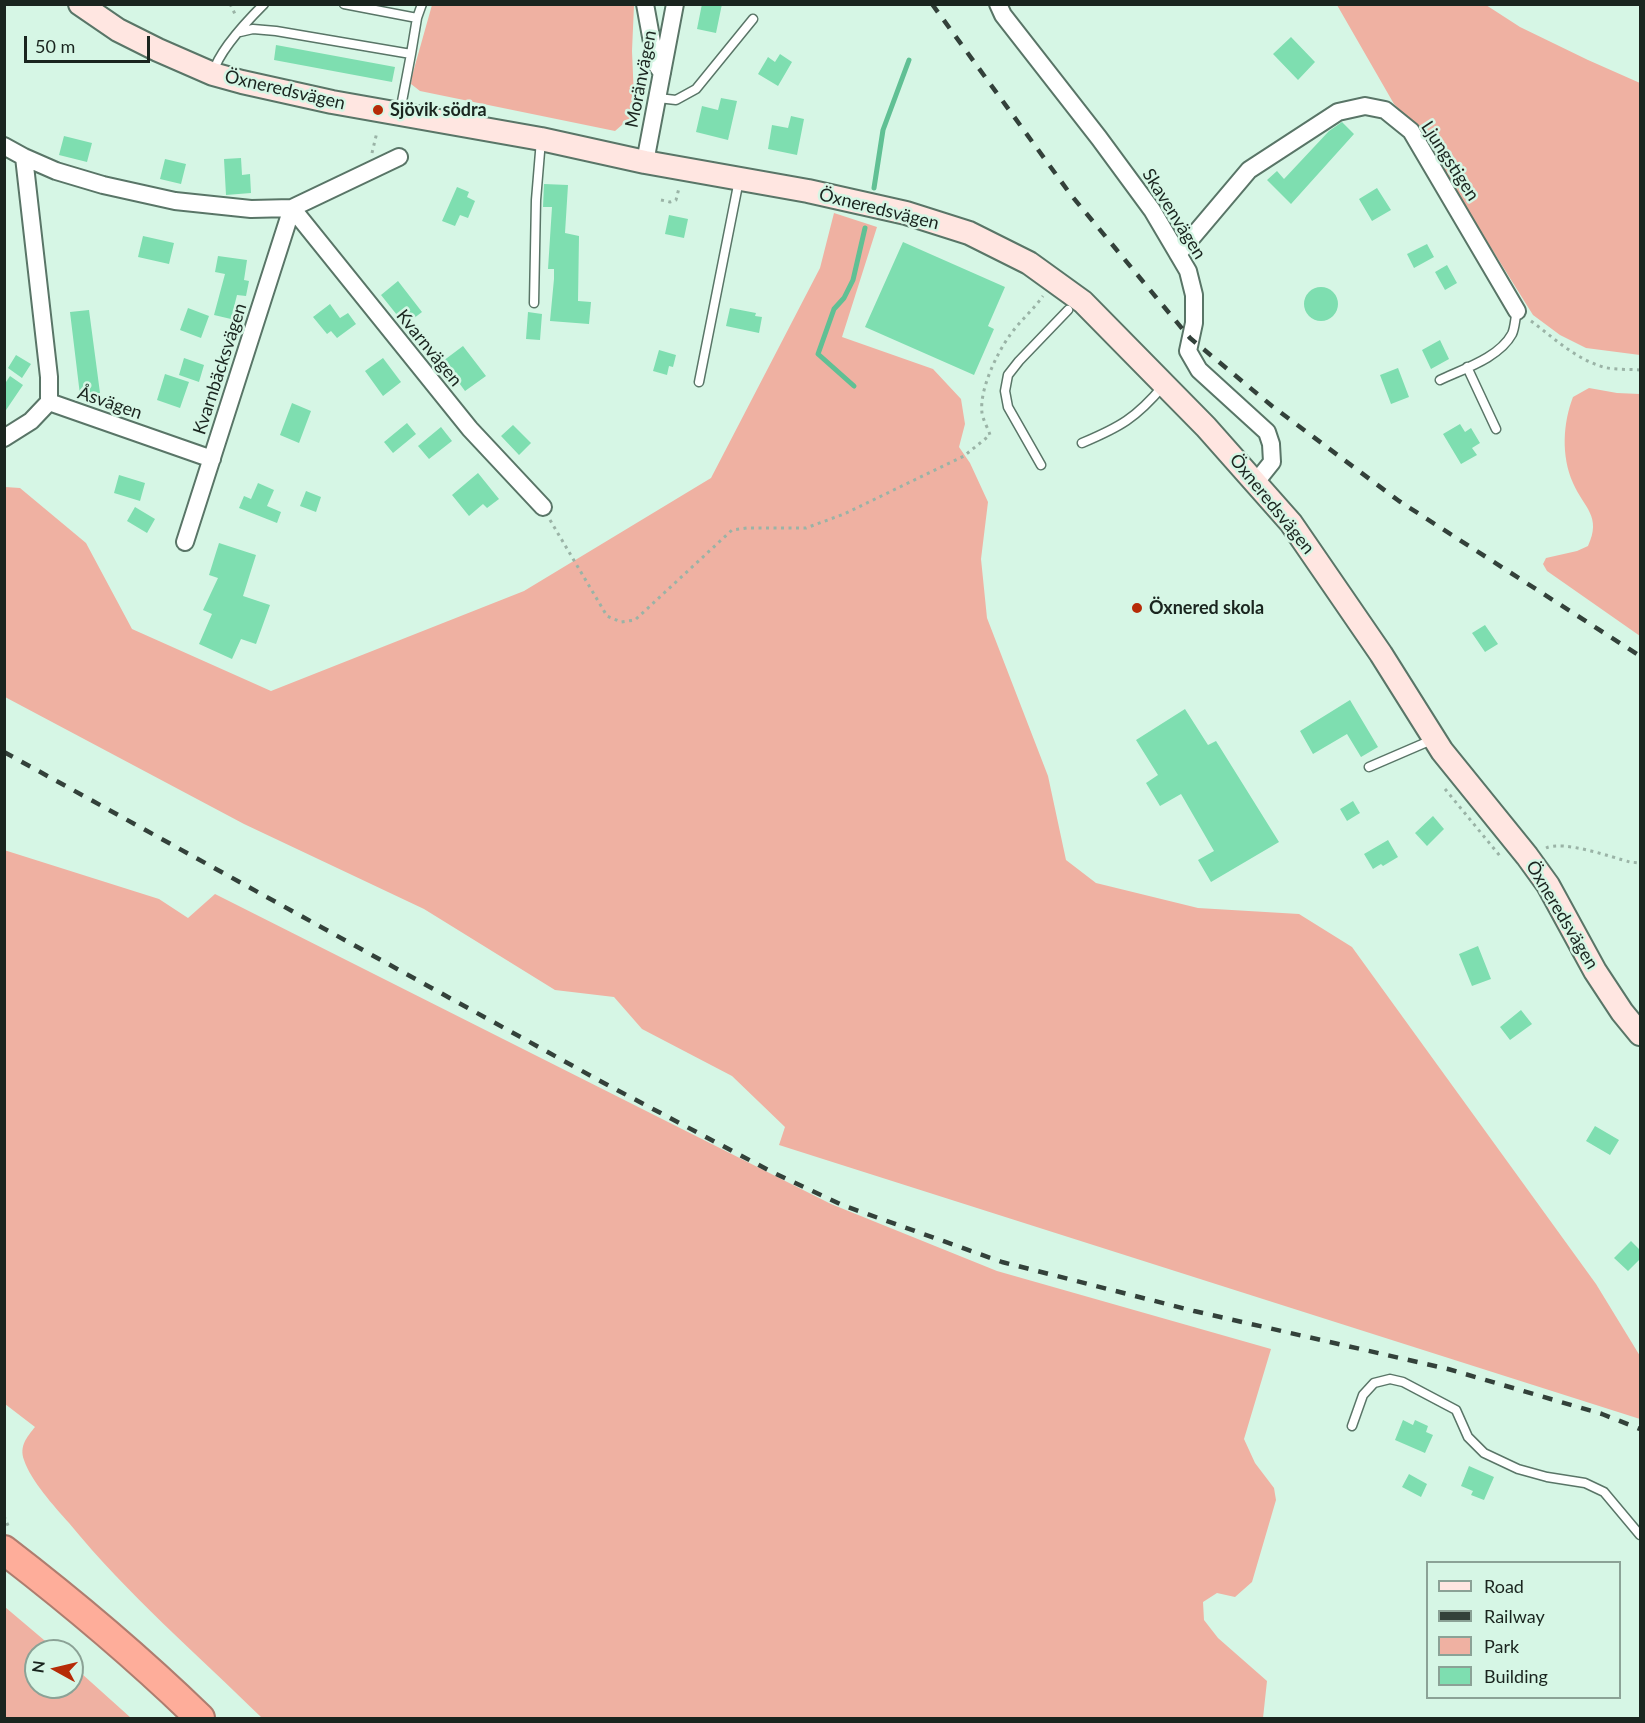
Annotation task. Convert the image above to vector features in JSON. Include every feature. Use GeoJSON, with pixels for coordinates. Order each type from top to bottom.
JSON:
{"type":"FeatureCollection","features":[{"type":"Feature","properties":{"kind":"highway"},"geometry":{"type":"LineString","coordinates":[[4,1550],[76,1606],[170,1689],[200,1719]]}},
{"type":"Feature","properties":{"kind":"highway"},"geometry":{"type":"LineString","coordinates":[[4,1570],[70,1622],[177,1719]]}},
{"type":"Feature","properties":{"kind":"street","name":"Öxneredsvägen"},"geometry":{"type":"LineString","coordinates":[[80,4],[117,30],[158,51],[213,74],[242,82],[400,115],[541,139],[645,162],[808,191],[906,213],[969,233],[1029,263],[1083,302],[1256,482],[1291,523],[1394,673],[1434,739],[1542,876],[1595,971],[1622,1012],[1641,1034]]}},
{"type":"Feature","properties":{"kind":"street"},"geometry":{"type":"LineString","coordinates":[[645,4],[656,64],[662,74]]}},
{"type":"Feature","properties":{"kind":"street","name":"Moränvägen"},"geometry":{"type":"LineString","coordinates":[[645,162],[675,4]]}},
{"type":"Feature","properties":{"kind":"street","name":"Skavenvägen"},"geometry":{"type":"LineString","coordinates":[[998,4],[1003,15],[1152,210],[1188,271],[1194,294],[1194,323],[1188,351],[1191,358],[1199,370],[1267,432],[1271,444],[1272,462],[1256,482]]}},
{"type":"Feature","properties":{"kind":"street","name":"Ljungstigen"},"geometry":{"type":"LineString","coordinates":[[1178,254],[1249,170],[1338,112],[1365,106],[1385,110],[1411,131],[1517,311]]}},
{"type":"Feature","properties":{"kind":"street"},"geometry":{"type":"LineString","coordinates":[[4,146],[56,171],[103,185],[175,201],[251,209],[292,208],[399,158]]}},
{"type":"Feature","properties":{"kind":"street"},"geometry":{"type":"LineString","coordinates":[[24,157],[49,377],[49,402]]}},
{"type":"Feature","properties":{"kind":"street","name":"Kvarnbäcksvägen"},"geometry":{"type":"LineString","coordinates":[[185,542],[292,208]]}},
{"type":"Feature","properties":{"kind":"street","name":"Kvarnvägen"},"geometry":{"type":"LineString","coordinates":[[292,208],[462,420],[543,507]]}},
{"type":"Feature","properties":{"kind":"street","name":"Åsvägen"},"geometry":{"type":"LineString","coordinates":[[4,438],[31,421],[49,402],[212,459]]}},
{"type":"Feature","properties":{"kind":"lane"},"geometry":{"type":"LineString","coordinates":[[213,74],[216,61],[264,4]]}},
{"type":"Feature","properties":{"kind":"lane"},"geometry":{"type":"LineString","coordinates":[[344,4],[417,18]]}},
{"type":"Feature","properties":{"kind":"lane"},"geometry":{"type":"LineString","coordinates":[[400,115],[417,18],[422,4]]}},
{"type":"Feature","properties":{"kind":"lane"},"geometry":{"type":"LineString","coordinates":[[658,98],[676,100],[696,89],[753,19]]}},
{"type":"Feature","properties":{"kind":"lane"},"geometry":{"type":"LineString","coordinates":[[240,32],[253,29],[276,31],[411,54]]}},
{"type":"Feature","properties":{"kind":"lane"},"geometry":{"type":"LineString","coordinates":[[534,303],[536,200],[541,139]]}},
{"type":"Feature","properties":{"kind":"lane"},"geometry":{"type":"LineString","coordinates":[[699,382],[739,179]]}},
{"type":"Feature","properties":{"kind":"lane"},"geometry":{"type":"LineString","coordinates":[[1041,465],[1008,407],[1005,391],[1008,375],[1068,310]]}},
{"type":"Feature","properties":{"kind":"lane"},"geometry":{"type":"LineString","coordinates":[[1440,380],[1495,351],[1512,334],[1517,311]]}},
{"type":"Feature","properties":{"kind":"lane"},"geometry":{"type":"LineString","coordinates":[[1467,367],[1496,429]]}},
{"type":"Feature","properties":{"kind":"lane"},"geometry":{"type":"LineString","coordinates":[[1082,443],[1118,428],[1130,420],[1164,385]]}},
{"type":"Feature","properties":{"kind":"lane"},"geometry":{"type":"LineString","coordinates":[[1369,767],[1434,739]]}},
{"type":"Feature","properties":{"kind":"lane"},"geometry":{"type":"LineString","coordinates":[[1352,1426],[1363,1395],[1374,1383],[1390,1379],[1403,1382],[1456,1410],[1467,1437],[1484,1453],[1518,1469],[1547,1477],[1585,1483],[1604,1492],[1641,1535]]}},
{"type":"Feature","properties":{"kind":"path"},"geometry":{"type":"LineString","coordinates":[[661,200],[669,202],[676,200],[681,180]]}},
{"type":"Feature","properties":{"kind":"path"},"geometry":{"type":"LineString","coordinates":[[543,507],[607,616],[621,622],[635,620],[732,530],[806,528],[844,513],[964,456],[990,435],[982,414],[983,400],[987,382],[998,355],[1011,334],[1046,292],[1068,310]]}},
{"type":"Feature","properties":{"kind":"path"},"geometry":{"type":"LineString","coordinates":[[1517,311],[1580,358],[1604,368],[1641,370]]}},
{"type":"Feature","properties":{"kind":"path"},"geometry":{"type":"LineString","coordinates":[[1443,785],[1502,858]]}},
{"type":"Feature","properties":{"kind":"path"},"geometry":{"type":"LineString","coordinates":[[1546,848],[1564,846],[1641,863]]}},
{"type":"Feature","properties":{"kind":"green space"},"geometry":{"type":"Polygon","coordinates":[[[432,5],[634,5],[632,51],[634,99],[630,118],[615,131],[420,91],[411,84],[412,76],[432,5]]]}},
{"type":"Feature","properties":{"kind":"green space"},"geometry":{"type":"Polygon","coordinates":[[[1337,5],[1486,5],[1520,27],[1640,83],[1640,355],[1586,348],[1560,335],[1533,315],[1415,126],[1394,104],[1337,5]]]}},
{"type":"Feature","properties":{"kind":"green space"},"geometry":{"type":"Polygon","coordinates":[[[834,213],[877,227],[842,337],[933,369],[961,399],[965,424],[959,447],[970,463],[988,502],[981,559],[987,618],[1048,776],[1066,860],[1096,883],[1198,908],[1299,914],[1352,947],[1596,1284],[1640,1356],[1640,1419],[779,1145],[785,1127],[732,1076],[642,1029],[614,997],[555,990],[424,909],[244,824],[5,697],[5,487],[20,488],[86,543],[132,629],[271,691],[524,591],[711,478],[820,268],[834,213]]]}},
{"type":"Feature","properties":{"kind":"green space"},"geometry":{"type":"Polygon","coordinates":[[[1589,388],[1640,394],[1640,636],[1547,571],[1543,564],[1546,558],[1588,546],[1592,536],[1592,519],[1569,473],[1565,451],[1565,429],[1573,397],[1589,388]]]}},
{"type":"Feature","properties":{"kind":"green space"},"geometry":{"type":"Polygon","coordinates":[[[4,850],[159,899],[188,918],[215,894],[831,1204],[997,1271],[1271,1349],[1244,1439],[1255,1463],[1274,1488],[1276,1500],[1252,1582],[1235,1597],[1217,1593],[1203,1602],[1204,1620],[1218,1638],[1267,1681],[1263,1718],[262,1718],[115,1575],[50,1501],[37,1485],[24,1460],[22,1450],[35,1427],[5,1404],[4,850]]]}},
{"type":"Feature","properties":{"kind":"green space"},"geometry":{"type":"Polygon","coordinates":[[[5,1607],[43,1639],[24,1639],[24,1699],[84,1699],[84,1676],[131,1718],[5,1718],[5,1607]]]}},
{"type":"Feature","properties":{"kind":"building"},"geometry":{"type":"Polygon","coordinates":[[[702,4],[722,4],[716,33],[697,29],[702,4]]]}},
{"type":"Feature","properties":{"kind":"building"},"geometry":{"type":"Polygon","coordinates":[[[1291,37],[1315,62],[1298,80],[1273,54],[1291,37]]]}},
{"type":"Feature","properties":{"kind":"building"},"geometry":{"type":"Polygon","coordinates":[[[276,45],[395,67],[392,82],[274,60],[276,45]]]}},
{"type":"Feature","properties":{"kind":"building"},"geometry":{"type":"Polygon","coordinates":[[[780,54],[792,62],[778,86],[758,74],[768,57],[775,62],[780,54]]]}},
{"type":"Feature","properties":{"kind":"building"},"geometry":{"type":"Polygon","coordinates":[[[721,98],[737,101],[728,140],[696,132],[702,106],[718,110],[721,98]]]}},
{"type":"Feature","properties":{"kind":"building"},"geometry":{"type":"Polygon","coordinates":[[[791,116],[804,119],[797,155],[768,149],[772,125],[788,128],[791,116]]]}},
{"type":"Feature","properties":{"kind":"building"},"geometry":{"type":"Polygon","coordinates":[[[1342,122],[1354,134],[1291,204],[1267,180],[1277,171],[1284,179],[1329,131],[1342,122]]]}},
{"type":"Feature","properties":{"kind":"building"},"geometry":{"type":"Polygon","coordinates":[[[64,136],[92,143],[87,162],[59,155],[64,136]]]}},
{"type":"Feature","properties":{"kind":"building"},"geometry":{"type":"Polygon","coordinates":[[[241,158],[242,175],[250,174],[251,193],[226,195],[224,159],[241,158]]]}},
{"type":"Feature","properties":{"kind":"building"},"geometry":{"type":"Polygon","coordinates":[[[165,159],[186,164],[181,184],[160,179],[165,159]]]}},
{"type":"Feature","properties":{"kind":"building"},"geometry":{"type":"Polygon","coordinates":[[[544,184],[568,185],[565,233],[579,236],[578,301],[591,302],[589,324],[550,321],[554,279],[554,269],[548,269],[552,207],[543,207],[544,184]]]}},
{"type":"Feature","properties":{"kind":"building"},"geometry":{"type":"Polygon","coordinates":[[[457,187],[469,192],[467,197],[475,201],[468,218],[460,215],[455,226],[442,221],[457,187]]]}},
{"type":"Feature","properties":{"kind":"building"},"geometry":{"type":"Polygon","coordinates":[[[1377,188],[1391,210],[1372,221],[1359,199],[1377,188]]]}},
{"type":"Feature","properties":{"kind":"building"},"geometry":{"type":"Polygon","coordinates":[[[669,215],[688,219],[684,238],[665,234],[669,215]]]}},
{"type":"Feature","properties":{"kind":"building"},"geometry":{"type":"Polygon","coordinates":[[[143,236],[174,243],[169,264],[138,257],[143,236]]]}},
{"type":"Feature","properties":{"kind":"building"},"geometry":{"type":"Polygon","coordinates":[[[903,242],[1005,287],[988,326],[994,329],[974,375],[865,327],[903,242]]]}},
{"type":"Feature","properties":{"kind":"building"},"geometry":{"type":"Polygon","coordinates":[[[1427,244],[1434,257],[1414,268],[1407,254],[1427,244]]]}},
{"type":"Feature","properties":{"kind":"building"},"geometry":{"type":"Polygon","coordinates":[[[218,256],[247,260],[244,280],[249,281],[246,296],[237,295],[231,319],[214,315],[225,274],[215,272],[218,256]]]}},
{"type":"Feature","properties":{"kind":"building"},"geometry":{"type":"Polygon","coordinates":[[[1447,265],[1457,283],[1445,290],[1435,272],[1447,265]]]}},
{"type":"Feature","properties":{"kind":"building"},"geometry":{"type":"Polygon","coordinates":[[[398,281],[422,312],[405,325],[381,295],[398,281]]]}},
{"type":"Feature","properties":{"kind":"building"},"geometry":{"type":"Polygon","coordinates":[[[1321,287],[1333,292],[1338,304],[1333,316],[1321,321],[1309,316],[1304,304],[1309,292],[1321,287]]]}},
{"type":"Feature","properties":{"kind":"building"},"geometry":{"type":"Polygon","coordinates":[[[330,304],[340,318],[348,313],[356,324],[337,338],[331,331],[327,334],[313,317],[330,304]]]}},
{"type":"Feature","properties":{"kind":"building"},"geometry":{"type":"Polygon","coordinates":[[[188,308],[209,316],[201,338],[180,330],[188,308]]]}},
{"type":"Feature","properties":{"kind":"building"},"geometry":{"type":"Polygon","coordinates":[[[730,308],[756,313],[755,316],[762,317],[759,333],[726,326],[730,308]]]}},
{"type":"Feature","properties":{"kind":"building"},"geometry":{"type":"Polygon","coordinates":[[[89,310],[100,393],[80,395],[70,312],[89,310]]]}},
{"type":"Feature","properties":{"kind":"building"},"geometry":{"type":"Polygon","coordinates":[[[528,312],[542,314],[540,340],[526,339],[528,312]]]}},
{"type":"Feature","properties":{"kind":"building"},"geometry":{"type":"Polygon","coordinates":[[[1440,340],[1449,359],[1431,369],[1422,350],[1440,340]]]}},
{"type":"Feature","properties":{"kind":"building"},"geometry":{"type":"Polygon","coordinates":[[[463,346],[486,376],[465,391],[443,361],[463,346]]]}},
{"type":"Feature","properties":{"kind":"building"},"geometry":{"type":"Polygon","coordinates":[[[659,350],[676,355],[673,367],[669,366],[667,375],[653,371],[659,350]]]}},
{"type":"Feature","properties":{"kind":"building"},"geometry":{"type":"Polygon","coordinates":[[[16,355],[31,364],[22,378],[8,368],[16,355]]]}},
{"type":"Feature","properties":{"kind":"building"},"geometry":{"type":"Polygon","coordinates":[[[184,358],[204,365],[199,382],[179,375],[184,358]]]}},
{"type":"Feature","properties":{"kind":"building"},"geometry":{"type":"Polygon","coordinates":[[[383,358],[401,382],[383,396],[365,371],[383,358]]]}},
{"type":"Feature","properties":{"kind":"building"},"geometry":{"type":"Polygon","coordinates":[[[1398,368],[1409,397],[1391,404],[1380,375],[1398,368]]]}},
{"type":"Feature","properties":{"kind":"building"},"geometry":{"type":"Polygon","coordinates":[[[165,374],[189,382],[180,408],[157,400],[165,374]]]}},
{"type":"Feature","properties":{"kind":"building"},"geometry":{"type":"Polygon","coordinates":[[[10,376],[23,385],[4,413],[4,385],[10,376]]]}},
{"type":"Feature","properties":{"kind":"building"},"geometry":{"type":"Polygon","coordinates":[[[292,403],[311,411],[299,443],[280,435],[292,403]]]}},
{"type":"Feature","properties":{"kind":"building"},"geometry":{"type":"Polygon","coordinates":[[[407,423],[416,434],[393,453],[384,442],[407,423]]]}},
{"type":"Feature","properties":{"kind":"building"},"geometry":{"type":"Polygon","coordinates":[[[1460,424],[1465,432],[1471,428],[1480,443],[1472,448],[1477,455],[1461,464],[1443,434],[1460,424]]]}},
{"type":"Feature","properties":{"kind":"building"},"geometry":{"type":"Polygon","coordinates":[[[513,425],[531,443],[519,455],[501,436],[513,425]]]}},
{"type":"Feature","properties":{"kind":"building"},"geometry":{"type":"Polygon","coordinates":[[[441,427],[452,441],[429,459],[418,446],[441,427]]]}},
{"type":"Feature","properties":{"kind":"building"},"geometry":{"type":"Polygon","coordinates":[[[478,473],[499,499],[487,508],[483,504],[469,516],[452,495],[478,473]]]}},
{"type":"Feature","properties":{"kind":"building"},"geometry":{"type":"Polygon","coordinates":[[[119,475],[145,483],[140,501],[114,493],[119,475]]]}},
{"type":"Feature","properties":{"kind":"building"},"geometry":{"type":"Polygon","coordinates":[[[258,483],[274,490],[267,506],[281,512],[277,523],[239,508],[244,496],[251,499],[258,483]]]}},
{"type":"Feature","properties":{"kind":"building"},"geometry":{"type":"Polygon","coordinates":[[[306,491],[321,497],[316,512],[300,506],[306,491]]]}},
{"type":"Feature","properties":{"kind":"building"},"geometry":{"type":"Polygon","coordinates":[[[135,507],[155,519],[147,533],[127,521],[135,507]]]}},
{"type":"Feature","properties":{"kind":"building"},"geometry":{"type":"Polygon","coordinates":[[[219,543],[256,555],[243,596],[270,605],[256,644],[241,639],[232,659],[199,644],[212,614],[203,610],[218,578],[209,575],[219,543]]]}},
{"type":"Feature","properties":{"kind":"building"},"geometry":{"type":"Polygon","coordinates":[[[1485,625],[1498,644],[1485,652],[1472,633],[1485,625]]]}},
{"type":"Feature","properties":{"kind":"building"},"geometry":{"type":"Polygon","coordinates":[[[1350,700],[1378,747],[1361,757],[1347,734],[1313,754],[1300,731],[1350,700]]]}},
{"type":"Feature","properties":{"kind":"building"},"geometry":{"type":"Polygon","coordinates":[[[1185,709],[1208,745],[1216,741],[1279,842],[1211,882],[1198,860],[1214,851],[1181,794],[1160,806],[1146,783],[1158,775],[1136,740],[1185,709]]]}},
{"type":"Feature","properties":{"kind":"building"},"geometry":{"type":"Polygon","coordinates":[[[1353,801],[1360,813],[1347,821],[1340,809],[1353,801]]]}},
{"type":"Feature","properties":{"kind":"building"},"geometry":{"type":"Polygon","coordinates":[[[1433,816],[1444,829],[1427,846],[1415,833],[1433,816]]]}},
{"type":"Feature","properties":{"kind":"building"},"geometry":{"type":"Polygon","coordinates":[[[1388,840],[1398,857],[1373,869],[1364,854],[1388,840]]]}},
{"type":"Feature","properties":{"kind":"building"},"geometry":{"type":"Polygon","coordinates":[[[1478,946],[1491,979],[1472,986],[1459,954],[1478,946]]]}},
{"type":"Feature","properties":{"kind":"building"},"geometry":{"type":"Polygon","coordinates":[[[1521,1010],[1532,1024],[1510,1040],[1500,1027],[1521,1010]]]}},
{"type":"Feature","properties":{"kind":"building"},"geometry":{"type":"Polygon","coordinates":[[[1595,1126],[1619,1140],[1610,1155],[1586,1141],[1595,1126]]]}},
{"type":"Feature","properties":{"kind":"building"},"geometry":{"type":"Polygon","coordinates":[[[1631,1241],[1641,1251],[1641,1258],[1628,1271],[1614,1258],[1631,1241]]]}},
{"type":"Feature","properties":{"kind":"building"},"geometry":{"type":"Polygon","coordinates":[[[1403,1420],[1413,1425],[1415,1420],[1428,1426],[1426,1432],[1433,1435],[1425,1453],[1395,1440],[1403,1420]]]}},
{"type":"Feature","properties":{"kind":"building"},"geometry":{"type":"Polygon","coordinates":[[[1469,1466],[1494,1477],[1484,1500],[1471,1495],[1473,1491],[1461,1486],[1469,1466]]]}},
{"type":"Feature","properties":{"kind":"building"},"geometry":{"type":"Polygon","coordinates":[[[1409,1474],[1427,1484],[1421,1497],[1402,1487],[1409,1474]]]}},
{"type":"Feature","properties":{"kind":"waterway"},"geometry":{"type":"LineString","coordinates":[[874,188],[883,130],[909,60]]}},
{"type":"Feature","properties":{"kind":"waterway"},"geometry":{"type":"LineString","coordinates":[[854,386],[818,354],[834,309],[844,298],[853,280],[865,228]]}},
{"type":"Feature","properties":{"kind":"railway"},"geometry":{"type":"LineString","coordinates":[[932,4],[1071,195],[1190,338],[1272,406],[1399,501],[1640,656]]}},
{"type":"Feature","properties":{"kind":"railway"},"geometry":{"type":"LineString","coordinates":[[4,752],[602,1082],[772,1172],[842,1205],[1002,1262],[1194,1311],[1448,1369],[1602,1414],[1640,1429]]}},
{"type":"Feature","properties":{"kind":"place","name":"Sjövik södra"},"geometry":{"type":"Point","coordinates":[378,110]}},
{"type":"Feature","properties":{"kind":"place","name":"Öxnered skola"},"geometry":{"type":"Point","coordinates":[1137,608]}}]}
